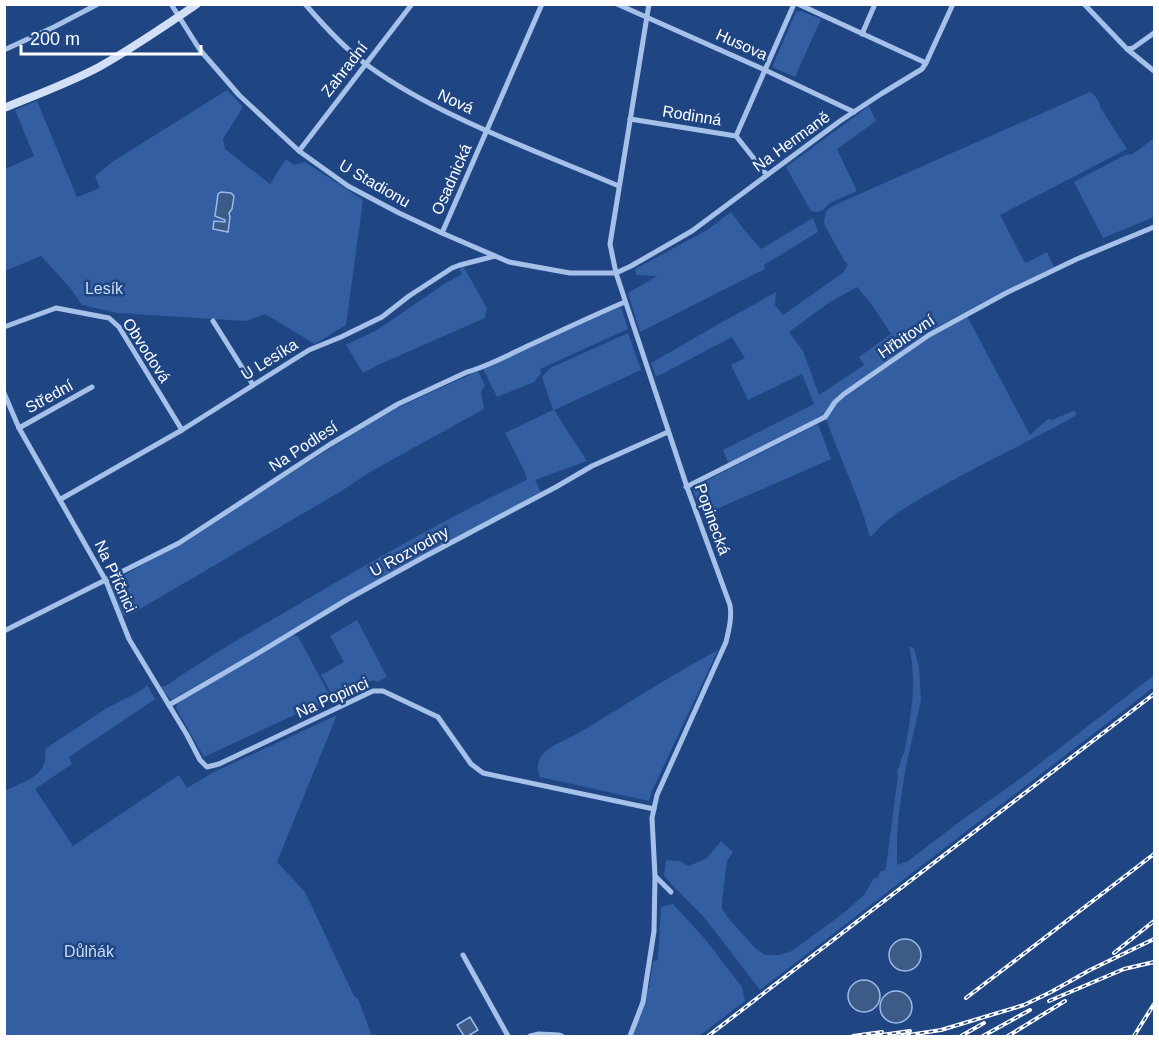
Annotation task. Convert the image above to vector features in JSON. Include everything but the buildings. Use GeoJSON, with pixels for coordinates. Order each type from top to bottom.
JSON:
{"type":"FeatureCollection","features":[{"type":"Feature","properties":{"kind":"main road"},"geometry":{"type":"LineString","coordinates":[[4,108],[97,68],[129,50],[197,4]]}},
{"type":"Feature","properties":{"kind":"street"},"geometry":{"type":"LineString","coordinates":[[4,51],[98,4]]}},
{"type":"Feature","properties":{"kind":"street","name":"U Stadionu"},"geometry":{"type":"LineString","coordinates":[[171,4],[200,50],[239,95],[298,151],[348,186],[399,213],[509,262],[570,273],[616,273]]}},
{"type":"Feature","properties":{"kind":"street","name":"Nová"},"geometry":{"type":"LineString","coordinates":[[305,4],[323,25],[366,64],[398,86],[487,131],[619,186]]}},
{"type":"Feature","properties":{"kind":"street","name":"Zahradní"},"geometry":{"type":"LineString","coordinates":[[298,151],[411,4]]}},
{"type":"Feature","properties":{"kind":"street","name":"Osadnická"},"geometry":{"type":"LineString","coordinates":[[442,233],[542,4]]}},
{"type":"Feature","properties":{"kind":"street","name":"Husova"},"geometry":{"type":"LineString","coordinates":[[616,4],[854,112]]}},
{"type":"Feature","properties":{"kind":"street","name":"Popinecká"},"geometry":{"type":"LineString","coordinates":[[630,1036],[643,1002],[654,931],[655,876],[652,818],[657,795],[726,642],[731,623],[730,605],[668,432],[616,273],[610,244],[649,4]]}},
{"type":"Feature","properties":{"kind":"street"},"geometry":{"type":"LineString","coordinates":[[736,136],[796,4],[926,63]]}},
{"type":"Feature","properties":{"kind":"street"},"geometry":{"type":"LineString","coordinates":[[862,34],[875,4]]}},
{"type":"Feature","properties":{"kind":"street","name":"Na Hermaně"},"geometry":{"type":"LineString","coordinates":[[616,273],[692,231],[854,112],[922,69],[953,4]]}},
{"type":"Feature","properties":{"kind":"street"},"geometry":{"type":"LineString","coordinates":[[1084,4],[1127,49],[1155,72]]}},
{"type":"Feature","properties":{"kind":"street"},"geometry":{"type":"LineString","coordinates":[[1127,49],[1133,48],[1155,33]]}},
{"type":"Feature","properties":{"kind":"street","name":"Rodinná"},"geometry":{"type":"LineString","coordinates":[[630,118],[736,136],[767,175]]}},
{"type":"Feature","properties":{"kind":"street","name":"Hřbitovní"},"geometry":{"type":"LineString","coordinates":[[687,487],[825,417],[835,402],[844,394],[929,335],[1008,292],[1077,259],[1155,227]]}},
{"type":"Feature","properties":{"kind":"street","name":"U Lesíka"},"geometry":{"type":"LineString","coordinates":[[61,499],[182,430],[309,350],[382,317],[453,268],[496,256]]}},
{"type":"Feature","properties":{"kind":"street","name":"Na Podlesí"},"geometry":{"type":"LineString","coordinates":[[4,631],[179,543],[329,445],[398,404],[626,302]]}},
{"type":"Feature","properties":{"kind":"street","name":"Obvodová"},"geometry":{"type":"LineString","coordinates":[[4,327],[56,308],[109,318],[119,327],[182,430]]}},
{"type":"Feature","properties":{"kind":"street"},"geometry":{"type":"LineString","coordinates":[[213,321],[253,385]]}},
{"type":"Feature","properties":{"kind":"street","name":"Střední"},"geometry":{"type":"LineString","coordinates":[[20,428],[92,387]]}},
{"type":"Feature","properties":{"kind":"street","name":"Na Příčnici"},"geometry":{"type":"LineString","coordinates":[[4,393],[20,428],[106,581],[129,639],[200,760],[207,767]]}},
{"type":"Feature","properties":{"kind":"street","name":"U Rozvodny"},"geometry":{"type":"LineString","coordinates":[[169,705],[424,557],[592,466],[668,432]]}},
{"type":"Feature","properties":{"kind":"street","name":"Na Popinci"},"geometry":{"type":"LineString","coordinates":[[207,767],[219,764],[373,691],[383,691],[438,717],[471,764],[483,773],[654,809]]}},
{"type":"Feature","properties":{"kind":"street"},"geometry":{"type":"LineString","coordinates":[[655,876],[671,892]]}},
{"type":"Feature","properties":{"kind":"street"},"geometry":{"type":"LineString","coordinates":[[464,955],[508,1036]]}},
{"type":"Feature","properties":{"kind":"street"},"geometry":{"type":"LineString","coordinates":[[530,1036],[539,1034],[562,1036]]}},
{"type":"Feature","properties":{"kind":"green space"},"geometry":{"type":"Polygon","coordinates":[[[801,11],[821,19],[795,77],[772,67],[796,12],[801,11]]]}},
{"type":"Feature","properties":{"kind":"green space","name":"Lesík"},"geometry":{"type":"Polygon","coordinates":[[[227,90],[243,107],[223,139],[225,149],[270,184],[286,159],[294,165],[305,162],[363,200],[346,325],[315,344],[265,314],[246,321],[118,313],[82,305],[71,289],[41,256],[5,271],[5,169],[34,156],[15,110],[37,101],[77,197],[100,188],[95,176],[112,162],[227,90]]]}},
{"type":"Feature","properties":{"kind":"green space"},"geometry":{"type":"Polygon","coordinates":[[[1090,92],[1097,98],[1100,107],[1127,149],[1000,215],[1026,263],[1047,252],[1054,267],[927,332],[863,379],[866,382],[930,336],[967,316],[1030,435],[1048,419],[1052,420],[1073,411],[1076,412],[1075,416],[919,500],[886,521],[870,537],[826,419],[729,465],[723,450],[814,404],[802,374],[748,400],[731,365],[745,358],[732,337],[656,377],[651,363],[776,292],[775,305],[783,315],[844,272],[848,264],[824,221],[828,209],[1090,92]],[[857,287],[827,304],[789,332],[803,351],[819,395],[864,365],[859,357],[891,334],[857,287]]]}},
{"type":"Feature","properties":{"kind":"green space"},"geometry":{"type":"Polygon","coordinates":[[[869,106],[876,121],[837,149],[857,191],[830,203],[823,210],[811,211],[786,167],[869,106]]]}},
{"type":"Feature","properties":{"kind":"green space"},"geometry":{"type":"Polygon","coordinates":[[[1154,138],[1154,217],[1103,238],[1074,182],[1125,155],[1133,154],[1154,138]]]}},
{"type":"Feature","properties":{"kind":"green space"},"geometry":{"type":"Polygon","coordinates":[[[731,212],[761,249],[813,218],[818,232],[764,265],[765,269],[640,332],[628,293],[657,276],[636,275],[635,269],[707,230],[731,212]]]}},
{"type":"Feature","properties":{"kind":"green space"},"geometry":{"type":"Polygon","coordinates":[[[463,266],[487,308],[485,318],[363,373],[346,345],[377,330],[462,274],[459,267],[463,266]]]}},
{"type":"Feature","properties":{"kind":"green space"},"geometry":{"type":"Polygon","coordinates":[[[621,307],[628,329],[540,369],[541,373],[534,382],[497,397],[483,369],[621,307]]]}},
{"type":"Feature","properties":{"kind":"green space"},"geometry":{"type":"Polygon","coordinates":[[[628,333],[641,370],[554,410],[587,461],[535,480],[541,492],[171,700],[161,689],[238,640],[364,566],[525,481],[527,479],[524,470],[505,433],[553,410],[542,377],[550,368],[628,333]]]}},
{"type":"Feature","properties":{"kind":"green space"},"geometry":{"type":"Polygon","coordinates":[[[478,371],[485,385],[481,392],[484,409],[370,472],[135,612],[123,616],[110,583],[178,545],[397,408],[478,371]]]}},
{"type":"Feature","properties":{"kind":"green space"},"geometry":{"type":"Polygon","coordinates":[[[818,424],[831,459],[703,515],[692,488],[818,424]]]}},
{"type":"Feature","properties":{"kind":"green space"},"geometry":{"type":"Polygon","coordinates":[[[357,620],[387,677],[377,682],[373,680],[334,699],[321,675],[344,662],[330,636],[357,620]]]}},
{"type":"Feature","properties":{"kind":"green space"},"geometry":{"type":"Polygon","coordinates":[[[293,635],[298,636],[332,700],[317,707],[316,705],[204,757],[176,708],[178,702],[293,635]]]}},
{"type":"Feature","properties":{"kind":"green space"},"geometry":{"type":"Polygon","coordinates":[[[909,646],[914,648],[919,668],[921,700],[906,766],[899,812],[898,865],[908,861],[1021,778],[1154,675],[1154,687],[760,990],[704,917],[664,875],[666,860],[680,861],[689,866],[707,858],[721,841],[733,852],[727,861],[722,909],[755,948],[765,955],[779,955],[792,951],[845,912],[864,895],[874,878],[877,878],[886,867],[897,770],[905,750],[910,721],[913,679],[909,646]]]}},
{"type":"Feature","properties":{"kind":"green space"},"geometry":{"type":"Polygon","coordinates":[[[718,650],[649,801],[540,777],[539,760],[550,748],[718,650]]]}},
{"type":"Feature","properties":{"kind":"green space","name":"Důlňák"},"geometry":{"type":"Polygon","coordinates":[[[147,685],[155,699],[69,757],[72,764],[35,789],[73,846],[179,775],[187,788],[214,772],[337,715],[277,862],[305,892],[354,996],[358,999],[372,1036],[5,1036],[5,791],[34,777],[39,772],[45,759],[45,750],[48,747],[147,685]]]}},
{"type":"Feature","properties":{"kind":"green space"},"geometry":{"type":"Polygon","coordinates":[[[673,904],[705,939],[742,987],[745,1001],[699,1036],[631,1036],[645,990],[649,988],[653,961],[658,960],[661,907],[673,904]]]}},
{"type":"Feature","properties":{"kind":"shaded area"},"geometry":{"type":"Polygon","coordinates":[[[231,193],[234,196],[229,213],[228,232],[213,229],[214,221],[225,222],[215,216],[218,194],[231,193]]]}},
{"type":"Feature","properties":{"kind":"shaded area"},"geometry":{"type":"Polygon","coordinates":[[[905,939],[916,944],[921,955],[916,966],[905,971],[894,966],[889,955],[894,944],[905,939]]]}},
{"type":"Feature","properties":{"kind":"shaded area"},"geometry":{"type":"Polygon","coordinates":[[[864,980],[875,985],[880,996],[875,1007],[864,1012],[853,1007],[848,996],[853,985],[864,980]]]}},
{"type":"Feature","properties":{"kind":"shaded area"},"geometry":{"type":"Polygon","coordinates":[[[896,991],[907,996],[912,1007],[907,1018],[896,1023],[885,1018],[880,1007],[885,996],[896,991]]]}},
{"type":"Feature","properties":{"kind":"shaded area"},"geometry":{"type":"Polygon","coordinates":[[[470,1017],[478,1030],[464,1036],[457,1025],[470,1017]]]}},
{"type":"Feature","properties":{"kind":"railway"},"geometry":{"type":"LineString","coordinates":[[708,1036],[1154,694]]}},
{"type":"Feature","properties":{"kind":"railway"},"geometry":{"type":"LineString","coordinates":[[966,998],[1154,854]]}},
{"type":"Feature","properties":{"kind":"railway"},"geometry":{"type":"LineString","coordinates":[[1114,953],[1154,921]]}},
{"type":"Feature","properties":{"kind":"railway"},"geometry":{"type":"LineString","coordinates":[[902,1036],[941,1030],[1024,1005],[1154,939]]}},
{"type":"Feature","properties":{"kind":"railway"},"geometry":{"type":"LineString","coordinates":[[1049,1001],[1124,969],[1154,962]]}},
{"type":"Feature","properties":{"kind":"railway"},"geometry":{"type":"LineString","coordinates":[[1008,1036],[1065,1001]]}},
{"type":"Feature","properties":{"kind":"railway"},"geometry":{"type":"LineString","coordinates":[[1134,1036],[1154,1004]]}},
{"type":"Feature","properties":{"kind":"railway"},"geometry":{"type":"LineString","coordinates":[[983,1036],[1030,1010]]}},
{"type":"Feature","properties":{"kind":"railway"},"geometry":{"type":"LineString","coordinates":[[961,1036],[984,1023]]}},
{"type":"Feature","properties":{"kind":"railway"},"geometry":{"type":"LineString","coordinates":[[874,1036],[910,1031]]}},
{"type":"Feature","properties":{"kind":"railway"},"geometry":{"type":"LineString","coordinates":[[853,1036],[882,1032]]}}]}
